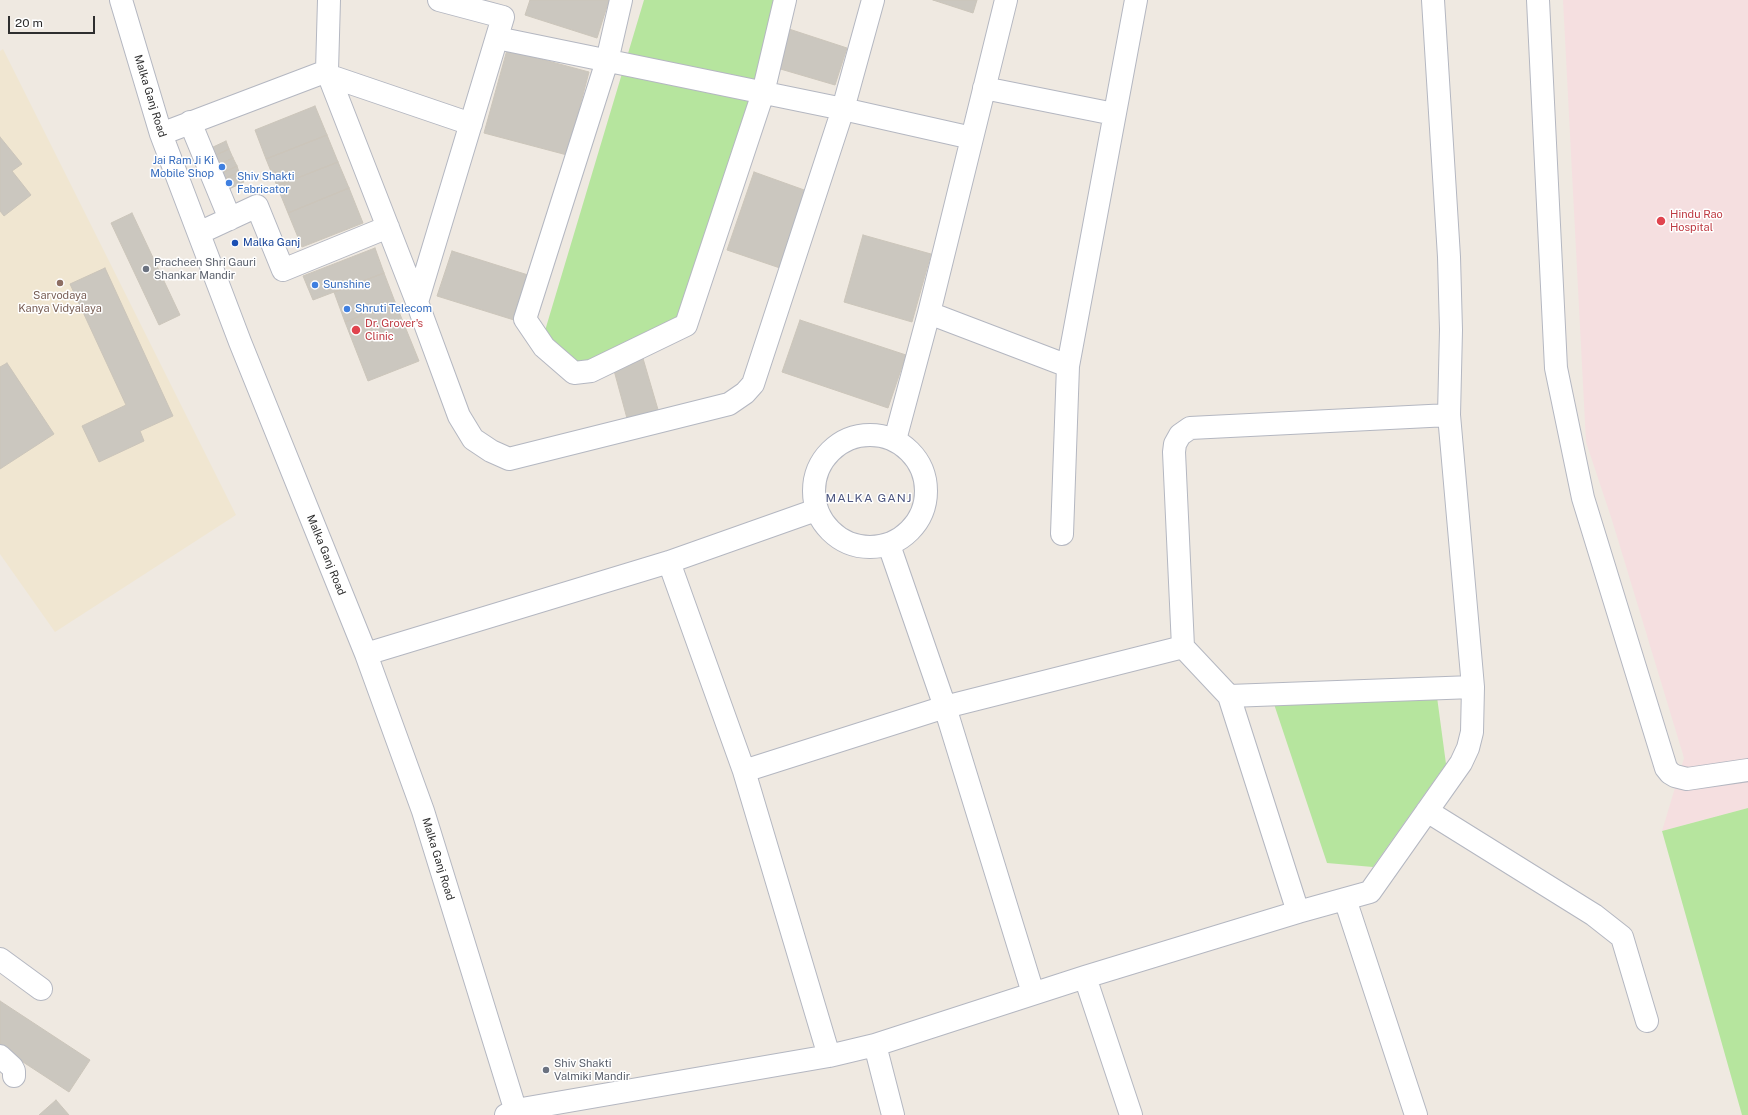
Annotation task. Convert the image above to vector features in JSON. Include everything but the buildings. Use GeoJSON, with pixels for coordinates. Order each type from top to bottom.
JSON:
{"type":"FeatureCollection","features":[{"type":"Feature","properties":{"kind":"street","name":"Malka Ganj Road"},"geometry":{"type":"LineString","coordinates":[[121,0],[160,134],[243,350],[366,654],[423,811],[513,1113]]}},
{"type":"Feature","properties":{"kind":"street"},"geometry":{"type":"LineString","coordinates":[[329,0],[328,74],[388,226],[459,416],[473,439],[491,451],[509,459],[728,404],[745,393],[753,384],[843,109],[873,0]]}},
{"type":"Feature","properties":{"kind":"street"},"geometry":{"type":"LineString","coordinates":[[417,302],[503,17],[439,0]]}},
{"type":"Feature","properties":{"kind":"street"},"geometry":{"type":"LineString","coordinates":[[622,0],[607,60],[525,319],[544,347],[574,373],[591,371],[686,325],[763,93],[784,0]]}},
{"type":"Feature","properties":{"kind":"street"},"geometry":{"type":"LineString","coordinates":[[895,440],[929,314],[1006,0]]}},
{"type":"Feature","properties":{"kind":"street"},"geometry":{"type":"LineString","coordinates":[[1062,534],[1068,366],[1136,0]]}},
{"type":"Feature","properties":{"kind":"street"},"geometry":{"type":"LineString","coordinates":[[513,1113],[829,1056],[875,1045],[1085,977],[1298,912],[1370,892],[1460,763],[1468,748],[1472,732],[1473,687],[1449,415],[1451,330],[1449,257],[1433,0]]}},
{"type":"Feature","properties":{"kind":"street"},"geometry":{"type":"LineString","coordinates":[[1538,0],[1556,368],[1583,498],[1666,768],[1670,772],[1687,779],[1748,770]]}},
{"type":"Feature","properties":{"kind":"street"},"geometry":{"type":"LineString","coordinates":[[497,38],[843,109],[972,138]]}},
{"type":"Feature","properties":{"kind":"street"},"geometry":{"type":"LineString","coordinates":[[160,134],[190,122],[328,74],[471,124]]}},
{"type":"Feature","properties":{"kind":"street"},"geometry":{"type":"LineString","coordinates":[[984,88],[1114,114]]}},
{"type":"Feature","properties":{"kind":"street"},"geometry":{"type":"LineString","coordinates":[[190,122],[230,219]]}},
{"type":"Feature","properties":{"kind":"street"},"geometry":{"type":"LineString","coordinates":[[199,233],[257,206],[283,270],[388,226]]}},
{"type":"Feature","properties":{"kind":"street"},"geometry":{"type":"LineString","coordinates":[[929,314],[1068,366]]}},
{"type":"Feature","properties":{"kind":"street"},"geometry":{"type":"LineString","coordinates":[[1298,912],[1229,696],[1183,647],[1174,452],[1175,444],[1180,435],[1190,428],[1449,415]]}},
{"type":"Feature","properties":{"kind":"street"},"geometry":{"type":"LineString","coordinates":[[873,434],[895,440],[913,453],[924,472],[928,494],[922,516],[908,534],[889,545],[867,548],[845,543],[827,529],[816,510],[813,488],[818,467],[832,449],[851,438],[873,434]]}},
{"type":"Feature","properties":{"kind":"street"},"geometry":{"type":"LineString","coordinates":[[366,654],[669,562],[816,510]]}},
{"type":"Feature","properties":{"kind":"street"},"geometry":{"type":"LineString","coordinates":[[889,545],[945,707],[1033,994]]}},
{"type":"Feature","properties":{"kind":"street"},"geometry":{"type":"LineString","coordinates":[[669,562],[744,771],[829,1056]]}},
{"type":"Feature","properties":{"kind":"street"},"geometry":{"type":"LineString","coordinates":[[744,771],[945,707],[1183,647]]}},
{"type":"Feature","properties":{"kind":"street"},"geometry":{"type":"LineString","coordinates":[[1229,696],[1473,687]]}},
{"type":"Feature","properties":{"kind":"street"},"geometry":{"type":"LineString","coordinates":[[1427,810],[1594,915],[1622,937],[1647,1021]]}},
{"type":"Feature","properties":{"kind":"street"},"geometry":{"type":"LineString","coordinates":[[1345,899],[1416,1115]]}},
{"type":"Feature","properties":{"kind":"street"},"geometry":{"type":"LineString","coordinates":[[0,959],[41,989]]}},
{"type":"Feature","properties":{"kind":"street"},"geometry":{"type":"LineString","coordinates":[[1085,977],[1131,1115]]}},
{"type":"Feature","properties":{"kind":"street"},"geometry":{"type":"LineString","coordinates":[[875,1045],[893,1115]]}},
{"type":"Feature","properties":{"kind":"street"},"geometry":{"type":"LineString","coordinates":[[0,1056],[12,1067],[14,1076]]}},
{"type":"Feature","properties":{"kind":"shaded area","name":"Hindu Rao Hospital"},"geometry":{"type":"Polygon","coordinates":[[[1563,0],[1748,0],[1748,808],[1662,831],[1684,758],[1612,520],[1586,442],[1563,0]]]}},
{"type":"Feature","properties":{"kind":"shaded area","name":"Sarvodaya Kanya Vidyalaya"},"geometry":{"type":"Polygon","coordinates":[[[3,49],[236,515],[55,632],[0,554],[0,51],[3,49]]]}},
{"type":"Feature","properties":{"kind":"green space"},"geometry":{"type":"Polygon","coordinates":[[[644,0],[781,0],[690,315],[580,368],[544,334],[644,0]]]}},
{"type":"Feature","properties":{"kind":"green space"},"geometry":{"type":"Polygon","coordinates":[[[1437,697],[1446,764],[1373,867],[1327,863],[1274,704],[1437,697]]]}},
{"type":"Feature","properties":{"kind":"green space"},"geometry":{"type":"Polygon","coordinates":[[[1748,808],[1748,1115],[1742,1115],[1662,831],[1748,808]]]}},
{"type":"Feature","properties":{"kind":"place","name":"Jai Ram Ji Ki Mobile Shop"},"geometry":{"type":"Point","coordinates":[222,167]}},
{"type":"Feature","properties":{"kind":"place","name":"Shiv Shakti Fabricator"},"geometry":{"type":"Point","coordinates":[229,183]}},
{"type":"Feature","properties":{"kind":"place","name":"Hindu Rao Hospital"},"geometry":{"type":"Point","coordinates":[1661,221]}},
{"type":"Feature","properties":{"kind":"place","name":"Malka Ganj"},"geometry":{"type":"Point","coordinates":[235,243]}},
{"type":"Feature","properties":{"kind":"place","name":"Pracheen Shri Gauri Shankar Mandir"},"geometry":{"type":"Point","coordinates":[146,269]}},
{"type":"Feature","properties":{"kind":"place","name":"Sarvodaya Kanya Vidyalaya"},"geometry":{"type":"Point","coordinates":[60,283]}},
{"type":"Feature","properties":{"kind":"place","name":"Sunshine"},"geometry":{"type":"Point","coordinates":[315,285]}},
{"type":"Feature","properties":{"kind":"place","name":"Shruti Telecom"},"geometry":{"type":"Point","coordinates":[347,309]}},
{"type":"Feature","properties":{"kind":"place","name":"Dr. Grover's Clinic"},"geometry":{"type":"Point","coordinates":[356,330]}},
{"type":"Feature","properties":{"kind":"place","name":"Shiv Shakti Valmiki Mandir"},"geometry":{"type":"Point","coordinates":[546,1070]}},
{"type":"Feature","properties":{"kind":"district","name":"MALKA GANJ"},"geometry":{"type":"Point","coordinates":[869,498]}}]}
